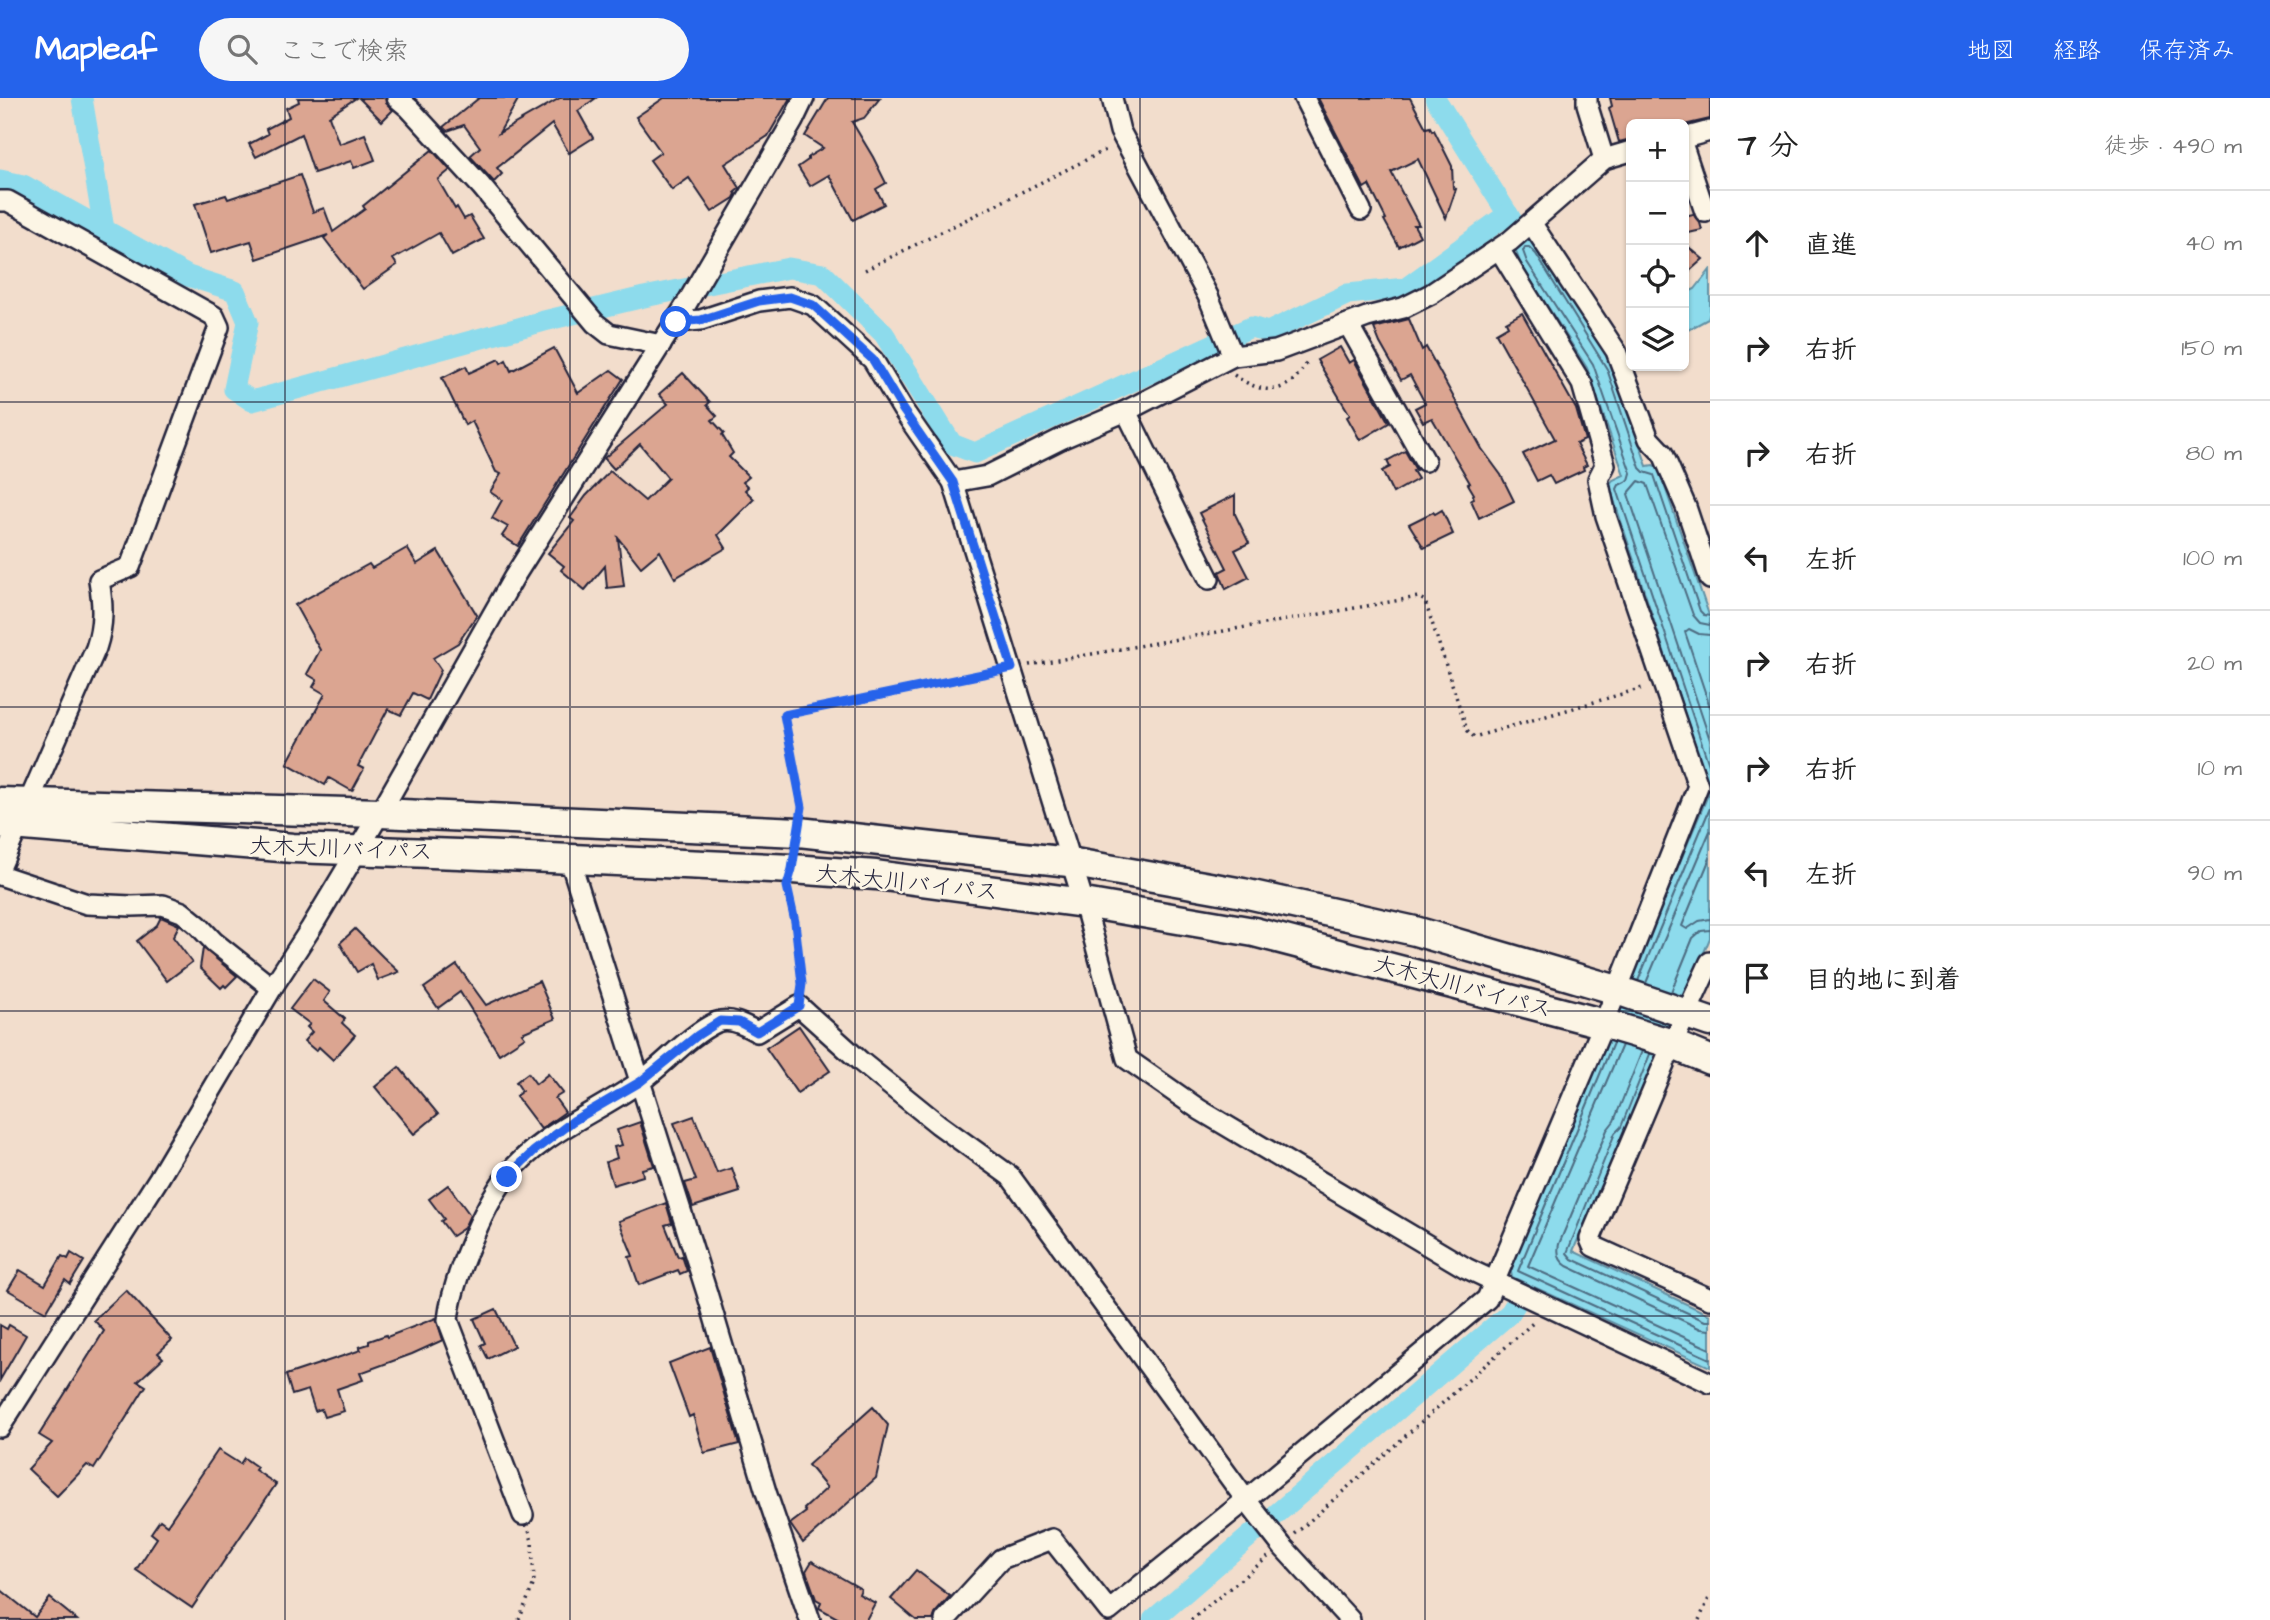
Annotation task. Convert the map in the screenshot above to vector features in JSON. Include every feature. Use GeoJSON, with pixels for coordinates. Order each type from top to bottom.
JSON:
{"type":"FeatureCollection","features":[{"type":"Feature","properties":{"kind":"highway","name":"大木大川バイパス"},"geometry":{"type":"LineString","coordinates":[[0,802],[16,817],[206,842],[792,869],[876,875],[1084,903],[1254,932],[1606,1024],[1710,1060]]}},
{"type":"Feature","properties":{"kind":"highway","name":"大木大川バイパス"},"geometry":{"type":"LineString","coordinates":[[16,817],[208,807],[303,813],[380,813],[799,832],[1069,862],[1243,893],[1415,931],[1621,991],[1693,1015]]}},
{"type":"Feature","properties":{"kind":"street"},"geometry":{"type":"LineString","coordinates":[[397,98],[481,186],[595,323],[609,334],[660,345]]}},
{"type":"Feature","properties":{"kind":"street"},"geometry":{"type":"LineString","coordinates":[[0,1427],[159,1178],[272,988],[311,928],[380,813],[514,577],[680,315],[804,98]]}},
{"type":"Feature","properties":{"kind":"street"},"geometry":{"type":"LineString","coordinates":[[1112,98],[1120,131],[1208,296],[1220,324],[1227,355]]}},
{"type":"Feature","properties":{"kind":"street"},"geometry":{"type":"LineString","coordinates":[[1304,98],[1361,210]]}},
{"type":"Feature","properties":{"kind":"street"},"geometry":{"type":"LineString","coordinates":[[1587,98],[1604,159]]}},
{"type":"Feature","properties":{"kind":"street"},"geometry":{"type":"LineString","coordinates":[[1689,137],[1710,131]]}},
{"type":"Feature","properties":{"kind":"street"},"geometry":{"type":"LineString","coordinates":[[953,482],[987,476],[1126,411],[1227,355],[1276,351],[1348,324],[1403,308],[1422,299],[1529,226],[1604,159],[1626,152]]}},
{"type":"Feature","properties":{"kind":"street"},"geometry":{"type":"LineString","coordinates":[[1689,164],[1705,212]]}},
{"type":"Feature","properties":{"kind":"street"},"geometry":{"type":"LineString","coordinates":[[0,201],[8,201],[215,316],[219,327],[130,567],[99,580],[103,603],[101,632],[16,817],[0,868]]}},
{"type":"Feature","properties":{"kind":"street"},"geometry":{"type":"LineString","coordinates":[[1529,226],[1616,351],[1649,439],[1663,454],[1686,507],[1710,579]]}},
{"type":"Feature","properties":{"kind":"street"},"geometry":{"type":"LineString","coordinates":[[945,1620],[1001,1559],[1052,1539],[1109,1611],[1487,1299],[1621,991],[1698,786],[1606,516],[1598,479],[1605,465],[1582,384],[1504,245]]}},
{"type":"Feature","properties":{"kind":"street"},"geometry":{"type":"LineString","coordinates":[[680,315],[701,320],[759,301],[790,297],[813,305],[873,360],[903,410],[953,482],[1012,668],[1069,862],[1084,903],[1127,1059],[1200,1110],[1495,1283],[1710,1383]]}},
{"type":"Feature","properties":{"kind":"street"},"geometry":{"type":"LineString","coordinates":[[1348,324],[1425,461]]}},
{"type":"Feature","properties":{"kind":"street"},"geometry":{"type":"LineString","coordinates":[[1126,411],[1209,579]]}},
{"type":"Feature","properties":{"kind":"street"},"geometry":{"type":"LineString","coordinates":[[570,860],[766,1492],[810,1620]]}},
{"type":"Feature","properties":{"kind":"street"},"geometry":{"type":"LineString","coordinates":[[0,875],[88,904],[163,905],[182,912],[214,942],[272,988]]}},
{"type":"Feature","properties":{"kind":"street"},"geometry":{"type":"LineString","coordinates":[[1710,962],[1693,1015],[1669,1044],[1590,1239],[1593,1246],[1710,1299]]}},
{"type":"Feature","properties":{"kind":"street"},"geometry":{"type":"LineString","coordinates":[[523,1515],[448,1320],[458,1277],[486,1211],[507,1177],[534,1151],[573,1121],[640,1082],[698,1035],[720,1021],[739,1022],[757,1032],[799,1006],[938,1124],[1010,1176],[1246,1500],[1282,1546],[1350,1620]]}},
{"type":"Feature","properties":{"kind":"path"},"geometry":{"type":"LineString","coordinates":[[865,270],[1125,140]]}},
{"type":"Feature","properties":{"kind":"path"},"geometry":{"type":"LineString","coordinates":[[1227,355],[1251,386],[1279,389],[1298,378],[1309,359],[1314,336]]}},
{"type":"Feature","properties":{"kind":"path"},"geometry":{"type":"LineString","coordinates":[[799,832],[802,807],[784,715],[1012,668],[1418,597],[1424,601],[1467,730],[1474,737],[1661,682]]}},
{"type":"Feature","properties":{"kind":"path"},"geometry":{"type":"LineString","coordinates":[[792,869],[787,886],[795,922],[802,984],[799,1006]]}},
{"type":"Feature","properties":{"kind":"path"},"geometry":{"type":"LineString","coordinates":[[1191,1620],[1282,1546],[1550,1308]]}},
{"type":"Feature","properties":{"kind":"path"},"geometry":{"type":"LineString","coordinates":[[519,1620],[534,1583],[532,1541],[523,1515]]}},
{"type":"Feature","properties":{"kind":"path"},"geometry":{"type":"LineString","coordinates":[[1699,1620],[1710,1596]]}},
{"type":"Feature","properties":{"kind":"water"},"geometry":{"type":"Polygon","coordinates":[[[1527,237],[1541,249],[1613,366],[1647,466],[1658,467],[1710,618],[1710,790],[1609,485],[1624,475],[1587,368],[1521,265],[1514,246],[1527,237]]]}},
{"type":"Feature","properties":{"kind":"water"},"geometry":{"type":"Polygon","coordinates":[[[1710,270],[1708,319],[1689,329],[1689,292],[1695,289],[1710,270]]]}},
{"type":"Feature","properties":{"kind":"water"},"geometry":{"type":"Polygon","coordinates":[[[1710,790],[1710,938],[1573,1251],[1710,1315],[1710,1367],[1512,1277],[1510,1268],[1710,790]]]}},
{"type":"Feature","properties":{"kind":"building"},"geometry":{"type":"Polygon","coordinates":[[[298,98],[356,98],[329,116],[339,144],[365,134],[375,160],[354,168],[351,161],[314,173],[301,134],[256,157],[249,144],[268,134],[266,129],[289,117],[286,108],[299,102],[298,98]]]}},
{"type":"Feature","properties":{"kind":"building"},"geometry":{"type":"Polygon","coordinates":[[[359,98],[385,98],[393,110],[382,121],[359,98]]]}},
{"type":"Feature","properties":{"kind":"building"},"geometry":{"type":"Polygon","coordinates":[[[479,98],[519,98],[499,133],[560,98],[596,98],[578,111],[593,138],[569,153],[552,124],[497,168],[502,174],[494,182],[470,156],[480,147],[464,125],[447,131],[443,127],[479,98]]]}},
{"type":"Feature","properties":{"kind":"building"},"geometry":{"type":"Polygon","coordinates":[[[664,98],[790,98],[768,136],[725,164],[740,188],[735,192],[734,198],[712,212],[689,178],[672,190],[650,160],[661,152],[636,117],[664,98]]]}},
{"type":"Feature","properties":{"kind":"building"},"geometry":{"type":"Polygon","coordinates":[[[828,98],[880,98],[864,118],[852,122],[886,183],[876,189],[884,204],[853,220],[829,175],[810,186],[798,167],[823,148],[805,136],[828,98]]]}},
{"type":"Feature","properties":{"kind":"building"},"geometry":{"type":"Polygon","coordinates":[[[1318,98],[1410,98],[1426,128],[1434,130],[1452,166],[1453,188],[1456,189],[1446,218],[1418,159],[1391,172],[1419,225],[1414,225],[1420,236],[1399,247],[1369,185],[1364,188],[1318,98]]]}},
{"type":"Feature","properties":{"kind":"building"},"geometry":{"type":"Polygon","coordinates":[[[1610,98],[1710,98],[1710,119],[1689,124],[1689,119],[1626,119],[1626,140],[1619,142],[1609,108],[1612,106],[1610,98]]]}},
{"type":"Feature","properties":{"kind":"building"},"geometry":{"type":"Polygon","coordinates":[[[432,150],[450,170],[438,180],[455,209],[457,207],[464,219],[470,216],[484,239],[452,256],[439,233],[393,259],[397,265],[363,289],[324,238],[328,235],[257,259],[251,241],[211,253],[195,204],[226,195],[228,199],[300,175],[313,212],[324,208],[333,232],[365,209],[363,206],[432,150]]]}},
{"type":"Feature","properties":{"kind":"building"},"geometry":{"type":"Polygon","coordinates":[[[1693,214],[1702,230],[1689,233],[1689,215],[1693,214]]]}},
{"type":"Feature","properties":{"kind":"building"},"geometry":{"type":"Polygon","coordinates":[[[1689,247],[1703,259],[1689,272],[1689,247]]]}},
{"type":"Feature","properties":{"kind":"building"},"geometry":{"type":"Polygon","coordinates":[[[1522,313],[1576,409],[1585,440],[1576,444],[1587,465],[1583,467],[1584,470],[1554,484],[1549,475],[1537,481],[1523,454],[1555,439],[1496,333],[1508,326],[1506,322],[1522,313]]]}},
{"type":"Feature","properties":{"kind":"building"},"geometry":{"type":"Polygon","coordinates":[[[1409,319],[1422,350],[1426,347],[1514,501],[1479,518],[1471,500],[1474,499],[1474,494],[1468,484],[1470,483],[1432,418],[1423,422],[1415,408],[1425,403],[1410,375],[1401,380],[1374,328],[1409,319]]]}},
{"type":"Feature","properties":{"kind":"building"},"geometry":{"type":"Polygon","coordinates":[[[1340,347],[1349,363],[1354,360],[1389,423],[1360,440],[1347,417],[1350,415],[1317,360],[1340,347]]]}},
{"type":"Feature","properties":{"kind":"building"},"geometry":{"type":"Polygon","coordinates":[[[554,348],[578,393],[611,370],[623,379],[518,546],[502,536],[508,527],[492,518],[502,500],[490,492],[501,474],[496,472],[472,421],[465,425],[442,378],[466,366],[469,373],[499,359],[501,363],[506,360],[511,371],[554,348]]]}},
{"type":"Feature","properties":{"kind":"building"},"geometry":{"type":"Polygon","coordinates":[[[683,373],[710,402],[707,405],[717,416],[712,420],[724,433],[722,435],[733,453],[729,457],[749,477],[743,482],[748,487],[745,490],[754,499],[718,535],[726,548],[675,578],[660,551],[641,567],[618,538],[624,586],[607,588],[605,566],[585,590],[561,570],[564,566],[548,553],[574,521],[570,518],[586,496],[610,471],[645,501],[668,478],[640,444],[614,469],[604,458],[668,404],[659,394],[683,373]]]}},
{"type":"Feature","properties":{"kind":"building"},"geometry":{"type":"Polygon","coordinates":[[[1405,451],[1418,479],[1393,493],[1382,471],[1390,467],[1387,461],[1405,451]]]}},
{"type":"Feature","properties":{"kind":"building"},"geometry":{"type":"Polygon","coordinates":[[[1235,495],[1235,514],[1249,543],[1235,550],[1249,577],[1226,589],[1219,572],[1227,568],[1199,513],[1235,495]]]}},
{"type":"Feature","properties":{"kind":"building"},"geometry":{"type":"Polygon","coordinates":[[[1442,510],[1453,534],[1424,548],[1409,524],[1442,510]]]}},
{"type":"Feature","properties":{"kind":"building"},"geometry":{"type":"Polygon","coordinates":[[[407,548],[417,564],[438,551],[477,615],[458,643],[433,658],[441,670],[427,700],[413,693],[401,715],[388,709],[358,766],[364,769],[352,791],[329,778],[325,785],[287,763],[325,694],[313,687],[317,680],[307,674],[320,650],[295,605],[369,564],[372,568],[407,548]]]}},
{"type":"Feature","properties":{"kind":"building"},"geometry":{"type":"Polygon","coordinates":[[[161,917],[179,925],[173,937],[192,962],[167,981],[137,941],[157,925],[161,917]]]}},
{"type":"Feature","properties":{"kind":"building"},"geometry":{"type":"Polygon","coordinates":[[[355,929],[399,972],[378,980],[371,964],[357,972],[340,943],[355,929]]]}},
{"type":"Feature","properties":{"kind":"building"},"geometry":{"type":"Polygon","coordinates":[[[203,948],[237,976],[226,987],[224,985],[221,988],[200,968],[203,948]]]}},
{"type":"Feature","properties":{"kind":"building"},"geometry":{"type":"Polygon","coordinates":[[[457,965],[486,1005],[539,981],[555,1019],[522,1033],[525,1037],[499,1054],[460,992],[438,1008],[424,988],[457,965]]]}},
{"type":"Feature","properties":{"kind":"building"},"geometry":{"type":"Polygon","coordinates":[[[313,979],[330,992],[324,1001],[345,1019],[342,1023],[355,1035],[333,1060],[319,1047],[316,1051],[304,1041],[312,1032],[307,1027],[310,1024],[290,1009],[313,979]]]}},
{"type":"Feature","properties":{"kind":"building"},"geometry":{"type":"Polygon","coordinates":[[[799,1026],[830,1071],[797,1093],[766,1048],[799,1026]]]}},
{"type":"Feature","properties":{"kind":"building"},"geometry":{"type":"Polygon","coordinates":[[[399,1067],[438,1114],[414,1134],[375,1087],[399,1067]]]}},
{"type":"Feature","properties":{"kind":"building"},"geometry":{"type":"Polygon","coordinates":[[[528,1073],[536,1084],[548,1074],[563,1093],[555,1098],[565,1112],[541,1129],[516,1096],[522,1091],[516,1082],[528,1073]]]}},
{"type":"Feature","properties":{"kind":"building"},"geometry":{"type":"Polygon","coordinates":[[[694,1116],[717,1173],[732,1168],[740,1192],[693,1207],[685,1183],[696,1180],[674,1123],[694,1116]]]}},
{"type":"Feature","properties":{"kind":"building"},"geometry":{"type":"Polygon","coordinates":[[[640,1122],[654,1166],[642,1169],[643,1176],[613,1185],[606,1162],[617,1158],[614,1147],[622,1145],[617,1130],[640,1122]]]}},
{"type":"Feature","properties":{"kind":"building"},"geometry":{"type":"Polygon","coordinates":[[[448,1185],[470,1215],[464,1228],[452,1236],[441,1221],[444,1219],[429,1199],[448,1185]]]}},
{"type":"Feature","properties":{"kind":"building"},"geometry":{"type":"Polygon","coordinates":[[[666,1203],[672,1223],[665,1225],[687,1271],[680,1274],[678,1270],[639,1285],[629,1257],[633,1256],[619,1221],[666,1203]]]}},
{"type":"Feature","properties":{"kind":"building"},"geometry":{"type":"Polygon","coordinates":[[[71,1253],[84,1261],[70,1284],[65,1280],[46,1312],[8,1290],[20,1270],[45,1285],[62,1256],[68,1259],[71,1253]]]}},
{"type":"Feature","properties":{"kind":"building"},"geometry":{"type":"Polygon","coordinates":[[[126,1290],[172,1340],[158,1353],[163,1358],[138,1381],[146,1386],[94,1469],[87,1465],[57,1496],[28,1469],[52,1443],[39,1435],[104,1331],[94,1320],[126,1290]]]}},
{"type":"Feature","properties":{"kind":"building"},"geometry":{"type":"Polygon","coordinates":[[[496,1309],[514,1346],[488,1359],[481,1345],[485,1343],[474,1319],[496,1309]]]}},
{"type":"Feature","properties":{"kind":"building"},"geometry":{"type":"Polygon","coordinates":[[[436,1318],[443,1340],[360,1373],[363,1380],[337,1389],[344,1411],[324,1417],[321,1409],[315,1411],[308,1390],[292,1395],[286,1375],[361,1350],[359,1347],[369,1344],[369,1341],[436,1318]]]}},
{"type":"Feature","properties":{"kind":"building"},"geometry":{"type":"Polygon","coordinates":[[[0,1325],[7,1329],[9,1325],[26,1335],[0,1380],[0,1325]]]}},
{"type":"Feature","properties":{"kind":"building"},"geometry":{"type":"Polygon","coordinates":[[[710,1347],[739,1444],[704,1453],[693,1415],[689,1417],[669,1363],[710,1347]]]}},
{"type":"Feature","properties":{"kind":"building"},"geometry":{"type":"Polygon","coordinates":[[[873,1407],[888,1425],[876,1478],[803,1543],[790,1524],[806,1512],[804,1509],[827,1488],[808,1465],[873,1407]]]}},
{"type":"Feature","properties":{"kind":"building"},"geometry":{"type":"Polygon","coordinates":[[[218,1450],[240,1464],[244,1458],[257,1467],[255,1470],[276,1484],[192,1608],[136,1570],[157,1538],[151,1533],[160,1520],[167,1525],[218,1450]]]}},
{"type":"Feature","properties":{"kind":"building"},"geometry":{"type":"Polygon","coordinates":[[[812,1561],[861,1589],[859,1594],[875,1603],[866,1620],[841,1620],[819,1608],[821,1602],[816,1599],[806,1571],[812,1561]]]}},
{"type":"Feature","properties":{"kind":"building"},"geometry":{"type":"Polygon","coordinates":[[[916,1570],[950,1596],[936,1612],[933,1620],[916,1620],[891,1599],[916,1570]]]}},
{"type":"Feature","properties":{"kind":"building"},"geometry":{"type":"Polygon","coordinates":[[[0,1589],[35,1617],[50,1598],[77,1620],[0,1620],[0,1589]]]}},
{"type":"Feature","properties":{"kind":"waterway"},"geometry":{"type":"LineString","coordinates":[[82,98],[104,229]]}},
{"type":"Feature","properties":{"kind":"waterway"},"geometry":{"type":"LineString","coordinates":[[1435,98],[1514,224]]}},
{"type":"Feature","properties":{"kind":"waterway"},"geometry":{"type":"LineString","coordinates":[[0,180],[23,185],[188,276],[235,291],[248,322],[234,389],[252,401],[544,321],[644,297],[789,268],[823,274],[884,334],[952,444],[975,453],[1251,327],[1268,332],[1348,294],[1406,288],[1508,214]]}},
{"type":"Feature","properties":{"kind":"waterway"},"geometry":{"type":"LineString","coordinates":[[1273,1517],[1510,1313],[1515,1305]]}},
{"type":"Feature","properties":{"kind":"waterway"},"geometry":{"type":"LineString","coordinates":[[1153,1620],[1258,1529]]}},
{"type":"Feature","properties":{"kind":"route"},"geometry":{"type":"LineString","coordinates":[[507,1177],[534,1151],[573,1121],[640,1082],[698,1035],[720,1021],[739,1022],[757,1032],[799,1006],[802,984],[795,922],[787,886],[802,807],[784,715],[1012,668],[953,482],[903,410],[873,360],[813,305],[790,297],[759,301],[701,320],[676,322]]}}]}
